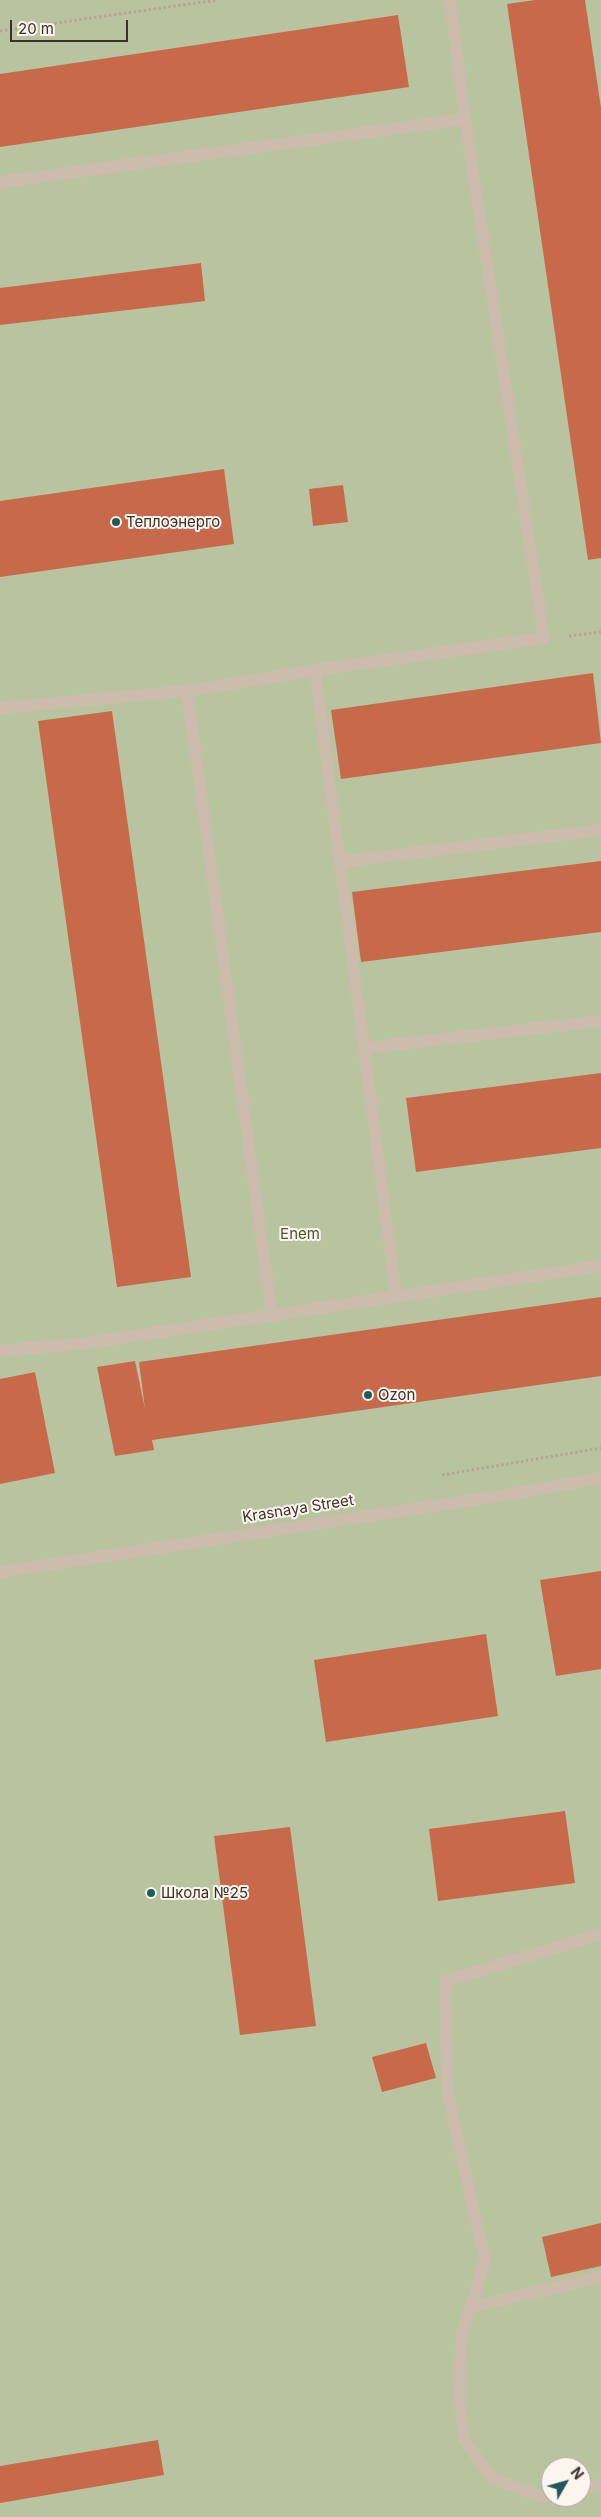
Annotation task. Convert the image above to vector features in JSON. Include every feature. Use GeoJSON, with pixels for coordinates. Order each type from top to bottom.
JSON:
{"type":"FeatureCollection","features":[{"type":"Feature","properties":{"kind":"street"},"geometry":{"type":"LineString","coordinates":[[0,708],[187,691],[315,670],[544,638],[465,119],[450,0]]}},
{"type":"Feature","properties":{"kind":"street"},"geometry":{"type":"LineString","coordinates":[[0,182],[465,119]]}},
{"type":"Feature","properties":{"kind":"street"},"geometry":{"type":"LineString","coordinates":[[315,670],[396,1296]]}},
{"type":"Feature","properties":{"kind":"street"},"geometry":{"type":"LineString","coordinates":[[187,691],[272,1316]]}},
{"type":"Feature","properties":{"kind":"street"},"geometry":{"type":"LineString","coordinates":[[339,862],[601,830]]}},
{"type":"Feature","properties":{"kind":"street"},"geometry":{"type":"LineString","coordinates":[[364,1048],[601,1021]]}},
{"type":"Feature","properties":{"kind":"street"},"geometry":{"type":"LineString","coordinates":[[0,1351],[86,1343],[601,1266]]}},
{"type":"Feature","properties":{"kind":"street","name":"Krasnaya Street"},"geometry":{"type":"LineString","coordinates":[[0,1572],[512,1494],[601,1478]]}},
{"type":"Feature","properties":{"kind":"street"},"geometry":{"type":"LineString","coordinates":[[541,2498],[492,2478],[464,2440],[459,2392],[462,2334],[485,2261],[447,2090],[446,1981],[601,1934]]}},
{"type":"Feature","properties":{"kind":"street"},"geometry":{"type":"LineString","coordinates":[[471,2307],[601,2278]]}},
{"type":"Feature","properties":{"kind":"path"},"geometry":{"type":"LineString","coordinates":[[0,31],[218,0]]}},
{"type":"Feature","properties":{"kind":"green space","name":"Enem"},"geometry":{"type":"Polygon","coordinates":[[[0,0],[601,0],[601,2517],[0,2517],[0,0]]]}},
{"type":"Feature","properties":{"kind":"building"},"geometry":{"type":"Polygon","coordinates":[[[535,0],[585,0],[601,108],[601,558],[588,560],[507,4],[535,0]]]}},
{"type":"Feature","properties":{"kind":"building"},"geometry":{"type":"Polygon","coordinates":[[[398,15],[409,87],[0,147],[0,74],[398,15]]]}},
{"type":"Feature","properties":{"kind":"building"},"geometry":{"type":"Polygon","coordinates":[[[201,263],[205,301],[0,325],[0,288],[201,263]]]}},
{"type":"Feature","properties":{"kind":"building","name":"Теплоэнерго"},"geometry":{"type":"Polygon","coordinates":[[[224,469],[234,544],[0,577],[0,501],[224,469]]]}},
{"type":"Feature","properties":{"kind":"building"},"geometry":{"type":"Polygon","coordinates":[[[343,485],[348,522],[313,526],[309,489],[343,485]]]}},
{"type":"Feature","properties":{"kind":"building"},"geometry":{"type":"Polygon","coordinates":[[[593,673],[601,743],[341,779],[331,710],[593,673]]]}},
{"type":"Feature","properties":{"kind":"building"},"geometry":{"type":"Polygon","coordinates":[[[112,711],[191,1277],[117,1287],[38,721],[112,711]]]}},
{"type":"Feature","properties":{"kind":"building"},"geometry":{"type":"Polygon","coordinates":[[[601,861],[601,932],[361,962],[352,892],[601,861]]]}},
{"type":"Feature","properties":{"kind":"building"},"geometry":{"type":"Polygon","coordinates":[[[601,1073],[601,1148],[416,1172],[406,1098],[601,1073]]]}},
{"type":"Feature","properties":{"kind":"building"},"geometry":{"type":"Polygon","coordinates":[[[601,1297],[601,1376],[152,1440],[154,1450],[115,1456],[97,1367],[135,1361],[145,1409],[139,1362],[601,1297]]]}},
{"type":"Feature","properties":{"kind":"building"},"geometry":{"type":"Polygon","coordinates":[[[35,1372],[55,1473],[0,1484],[0,1379],[35,1372]]]}},
{"type":"Feature","properties":{"kind":"building"},"geometry":{"type":"Polygon","coordinates":[[[601,1571],[601,1669],[556,1676],[540,1580],[601,1571]]]}},
{"type":"Feature","properties":{"kind":"building"},"geometry":{"type":"Polygon","coordinates":[[[486,1634],[498,1716],[326,1742],[314,1660],[486,1634]]]}},
{"type":"Feature","properties":{"kind":"building"},"geometry":{"type":"Polygon","coordinates":[[[565,1811],[575,1883],[438,1901],[429,1829],[565,1811]]]}},
{"type":"Feature","properties":{"kind":"building"},"geometry":{"type":"Polygon","coordinates":[[[290,1827],[316,2026],[240,2035],[214,1836],[290,1827]]]}},
{"type":"Feature","properties":{"kind":"building"},"geometry":{"type":"Polygon","coordinates":[[[426,2043],[436,2078],[382,2092],[372,2057],[426,2043]]]}},
{"type":"Feature","properties":{"kind":"building"},"geometry":{"type":"Polygon","coordinates":[[[601,2223],[601,2266],[551,2277],[542,2237],[601,2223]]]}},
{"type":"Feature","properties":{"kind":"building"},"geometry":{"type":"Polygon","coordinates":[[[158,2440],[164,2475],[0,2503],[0,2466],[158,2440]]]}},
{"type":"Feature","properties":{"kind":"place","name":"Теплоэнерго"},"geometry":{"type":"Point","coordinates":[116,522]}},
{"type":"Feature","properties":{"kind":"place","name":"Ozon"},"geometry":{"type":"Point","coordinates":[368,1395]}},
{"type":"Feature","properties":{"kind":"place","name":"Школа №25"},"geometry":{"type":"Point","coordinates":[151,1893]}}]}
